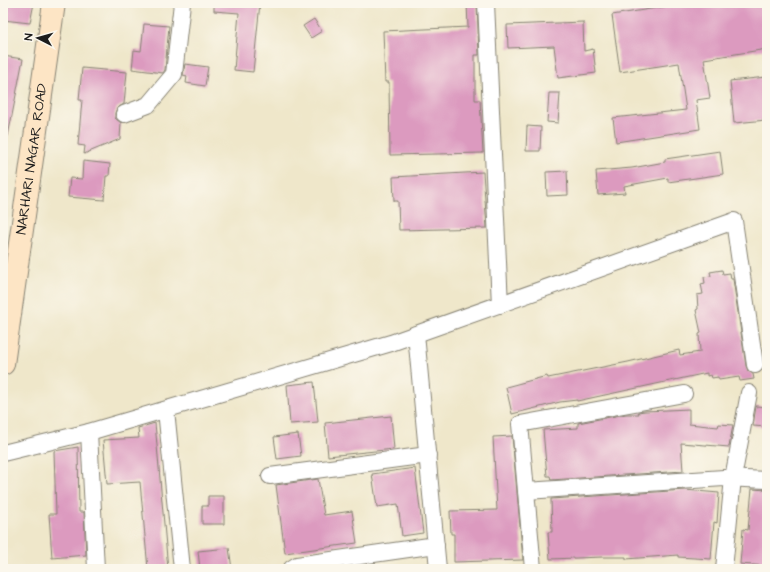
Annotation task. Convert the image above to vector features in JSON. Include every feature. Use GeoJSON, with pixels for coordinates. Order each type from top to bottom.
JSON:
{"type":"FeatureCollection","features":[{"type":"Feature","properties":{"kind":"street","name":"NARHARI NAGAR ROAD"},"geometry":{"type":"LineString","coordinates":[[3,364],[7,307],[54,3]]}},
{"type":"Feature","properties":{"kind":"street"},"geometry":{"type":"LineString","coordinates":[[124,114],[148,105],[174,74],[182,3]]}},
{"type":"Feature","properties":{"kind":"street"},"geometry":{"type":"LineString","coordinates":[[486,3],[500,305]]}},
{"type":"Feature","properties":{"kind":"street"},"geometry":{"type":"LineString","coordinates":[[3,452],[89,432],[166,410],[416,334],[734,221],[755,366]]}},
{"type":"Feature","properties":{"kind":"street"},"geometry":{"type":"LineString","coordinates":[[416,334],[438,569]]}},
{"type":"Feature","properties":{"kind":"street"},"geometry":{"type":"LineString","coordinates":[[724,569],[733,478],[749,393]]}},
{"type":"Feature","properties":{"kind":"street"},"geometry":{"type":"LineString","coordinates":[[533,569],[520,424],[684,394]]}},
{"type":"Feature","properties":{"kind":"street"},"geometry":{"type":"LineString","coordinates":[[166,410],[182,569]]}},
{"type":"Feature","properties":{"kind":"street"},"geometry":{"type":"LineString","coordinates":[[89,432],[96,569]]}},
{"type":"Feature","properties":{"kind":"street"},"geometry":{"type":"LineString","coordinates":[[270,476],[428,455]]}},
{"type":"Feature","properties":{"kind":"street"},"geometry":{"type":"LineString","coordinates":[[526,491],[733,478],[767,480]]}},
{"type":"Feature","properties":{"kind":"street"},"geometry":{"type":"LineString","coordinates":[[291,569],[297,565],[436,545]]}},
{"type":"Feature","properties":{"kind":"building"},"geometry":{"type":"Polygon","coordinates":[[[3,3],[34,3],[30,23],[3,20],[3,3]]]}},
{"type":"Feature","properties":{"kind":"building"},"geometry":{"type":"Polygon","coordinates":[[[214,3],[260,3],[253,72],[234,70],[239,13],[214,11],[214,3]]]}},
{"type":"Feature","properties":{"kind":"building"},"geometry":{"type":"Polygon","coordinates":[[[467,3],[477,3],[479,55],[475,55],[475,100],[480,100],[483,153],[390,155],[389,82],[385,82],[383,31],[468,27],[467,3]]]}},
{"type":"Feature","properties":{"kind":"building"},"geometry":{"type":"Polygon","coordinates":[[[689,3],[767,3],[767,49],[704,59],[710,98],[696,100],[700,129],[616,142],[613,118],[686,110],[679,63],[620,72],[612,15],[689,3]]]}},
{"type":"Feature","properties":{"kind":"building"},"geometry":{"type":"Polygon","coordinates":[[[314,19],[322,31],[311,38],[303,26],[314,19]]]}},
{"type":"Feature","properties":{"kind":"building"},"geometry":{"type":"Polygon","coordinates":[[[583,22],[584,51],[593,49],[596,73],[558,78],[554,46],[508,48],[507,25],[583,22]]]}},
{"type":"Feature","properties":{"kind":"building"},"geometry":{"type":"Polygon","coordinates":[[[144,24],[169,26],[165,70],[163,73],[132,69],[134,50],[141,51],[144,24]]]}},
{"type":"Feature","properties":{"kind":"building"},"geometry":{"type":"Polygon","coordinates":[[[3,56],[23,59],[8,136],[3,135],[3,56]]]}},
{"type":"Feature","properties":{"kind":"building"},"geometry":{"type":"Polygon","coordinates":[[[185,64],[208,67],[205,86],[186,83],[187,76],[183,75],[185,64]]]}},
{"type":"Feature","properties":{"kind":"building"},"geometry":{"type":"Polygon","coordinates":[[[82,68],[127,72],[124,104],[117,108],[115,113],[115,118],[121,123],[120,139],[84,154],[85,146],[78,145],[82,100],[79,100],[82,68]]]}},
{"type":"Feature","properties":{"kind":"building"},"geometry":{"type":"Polygon","coordinates":[[[766,77],[767,120],[734,123],[730,81],[766,77]]]}},
{"type":"Feature","properties":{"kind":"building"},"geometry":{"type":"Polygon","coordinates":[[[549,93],[560,93],[558,123],[547,122],[549,93]]]}},
{"type":"Feature","properties":{"kind":"building"},"geometry":{"type":"Polygon","coordinates":[[[527,126],[541,127],[540,151],[526,151],[527,126]]]}},
{"type":"Feature","properties":{"kind":"building"},"geometry":{"type":"Polygon","coordinates":[[[720,151],[723,174],[668,182],[668,178],[624,186],[625,193],[598,195],[596,171],[632,168],[665,162],[665,159],[720,151]]]}},
{"type":"Feature","properties":{"kind":"building"},"geometry":{"type":"Polygon","coordinates":[[[83,161],[110,164],[109,176],[106,176],[104,200],[68,197],[70,178],[82,179],[83,161]]]}},
{"type":"Feature","properties":{"kind":"building"},"geometry":{"type":"Polygon","coordinates":[[[567,171],[568,195],[547,196],[546,172],[567,171]]]}},
{"type":"Feature","properties":{"kind":"building"},"geometry":{"type":"Polygon","coordinates":[[[483,172],[487,228],[399,230],[398,201],[394,201],[393,177],[483,172]]]}},
{"type":"Feature","properties":{"kind":"building"},"geometry":{"type":"Polygon","coordinates":[[[722,270],[723,274],[730,273],[731,279],[733,279],[746,366],[748,371],[753,374],[754,379],[740,381],[739,377],[719,380],[718,377],[712,378],[711,375],[707,376],[707,373],[577,401],[560,402],[512,414],[506,387],[547,376],[548,378],[679,350],[680,355],[700,352],[699,334],[701,333],[696,310],[698,309],[697,295],[703,294],[701,284],[705,283],[704,277],[711,276],[710,272],[722,270]]]}},
{"type":"Feature","properties":{"kind":"building"},"geometry":{"type":"Polygon","coordinates":[[[314,382],[318,422],[290,424],[287,385],[314,382]]]}},
{"type":"Feature","properties":{"kind":"building"},"geometry":{"type":"Polygon","coordinates":[[[756,406],[767,407],[767,427],[753,426],[756,406]]]}},
{"type":"Feature","properties":{"kind":"building"},"geometry":{"type":"Polygon","coordinates":[[[689,409],[689,424],[718,427],[719,424],[733,425],[729,447],[681,443],[683,471],[551,480],[550,476],[547,476],[543,430],[578,428],[578,423],[626,414],[639,414],[638,412],[689,409]]]}},
{"type":"Feature","properties":{"kind":"building"},"geometry":{"type":"Polygon","coordinates":[[[391,416],[394,449],[328,456],[325,423],[391,416]]]}},
{"type":"Feature","properties":{"kind":"building"},"geometry":{"type":"Polygon","coordinates":[[[155,423],[168,569],[148,569],[140,482],[107,484],[103,440],[139,438],[138,428],[155,423]]]}},
{"type":"Feature","properties":{"kind":"building"},"geometry":{"type":"Polygon","coordinates":[[[298,434],[301,456],[277,459],[274,437],[298,434]]]}},
{"type":"Feature","properties":{"kind":"building"},"geometry":{"type":"Polygon","coordinates":[[[512,436],[523,560],[454,562],[454,534],[451,534],[450,511],[497,510],[493,437],[512,436]]]}},
{"type":"Feature","properties":{"kind":"building"},"geometry":{"type":"Polygon","coordinates":[[[78,447],[79,512],[84,512],[86,555],[52,558],[49,514],[56,514],[54,451],[78,447]]]}},
{"type":"Feature","properties":{"kind":"building"},"geometry":{"type":"Polygon","coordinates":[[[415,468],[423,533],[402,536],[398,504],[377,507],[372,474],[415,468]]]}},
{"type":"Feature","properties":{"kind":"building"},"geometry":{"type":"Polygon","coordinates":[[[318,479],[324,515],[352,511],[357,543],[285,553],[276,485],[318,479]]]}},
{"type":"Feature","properties":{"kind":"building"},"geometry":{"type":"Polygon","coordinates":[[[752,489],[767,490],[767,566],[740,564],[743,529],[748,530],[752,489]]]}},
{"type":"Feature","properties":{"kind":"building"},"geometry":{"type":"Polygon","coordinates":[[[685,490],[719,493],[717,523],[714,522],[711,559],[678,557],[678,555],[626,559],[626,557],[603,557],[550,559],[548,532],[552,532],[551,499],[685,490]]]}},
{"type":"Feature","properties":{"kind":"building"},"geometry":{"type":"Polygon","coordinates":[[[208,496],[224,496],[224,524],[202,524],[202,506],[208,506],[208,496]]]}},
{"type":"Feature","properties":{"kind":"building"},"geometry":{"type":"Polygon","coordinates":[[[229,548],[232,569],[200,569],[198,551],[229,548]]]}}]}
